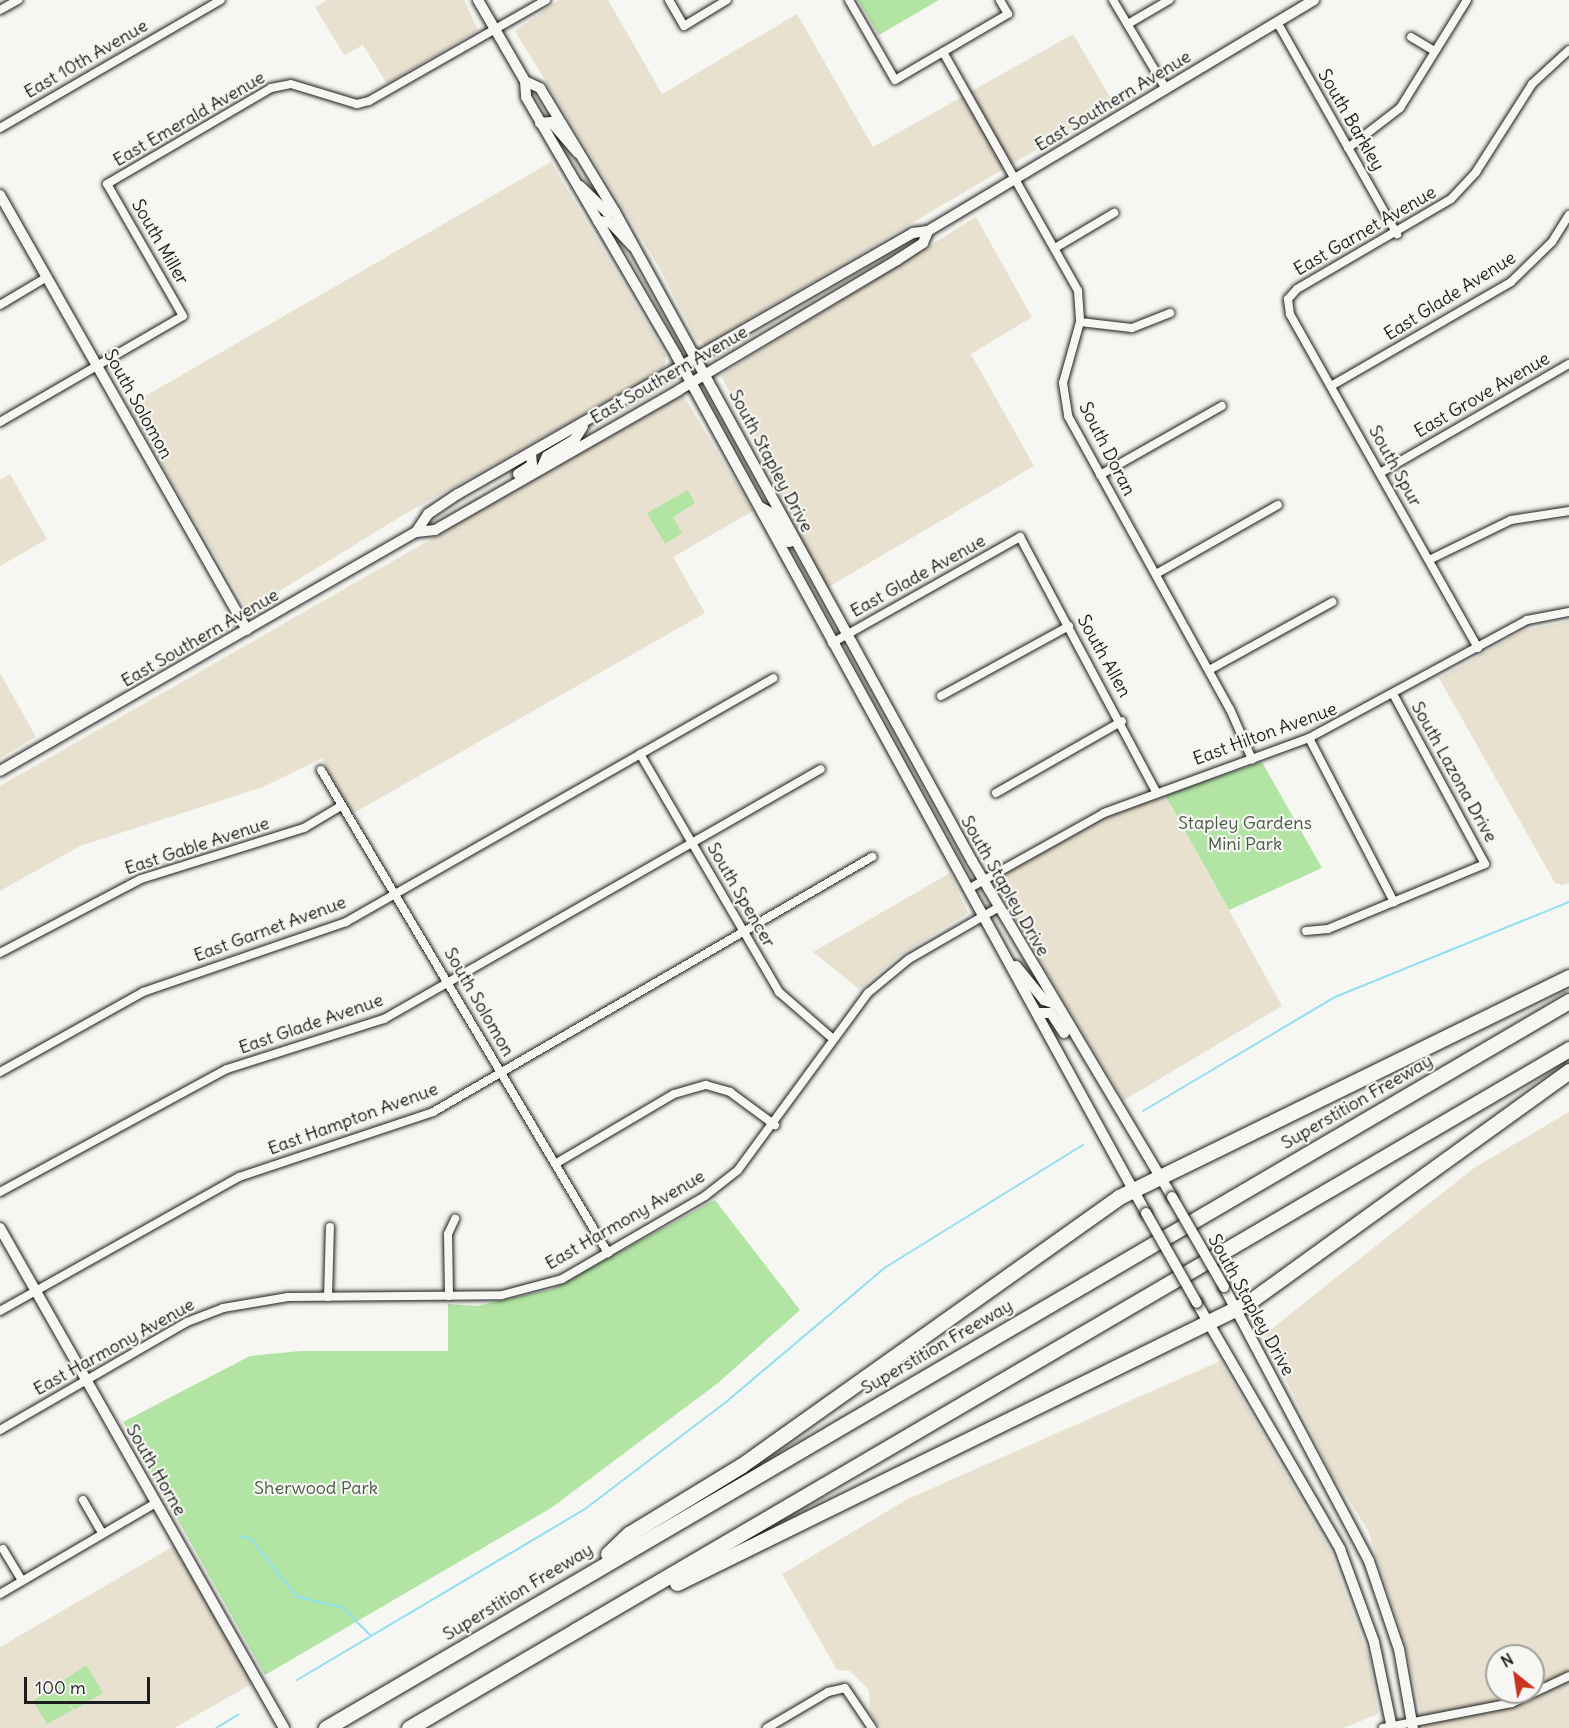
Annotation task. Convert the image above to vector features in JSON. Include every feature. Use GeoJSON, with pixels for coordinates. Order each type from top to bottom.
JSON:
{"type":"FeatureCollection","features":[{"type":"Feature","properties":{"kind":"highway"},"geometry":{"type":"LineString","coordinates":[[589,1572],[629,1534],[742,1465],[1132,1190],[1569,977]]}},
{"type":"Feature","properties":{"kind":"highway","name":"Superstition Freeway"},"geometry":{"type":"LineString","coordinates":[[326,1728],[589,1572],[1569,1001]]}},
{"type":"Feature","properties":{"kind":"highway"},"geometry":{"type":"LineString","coordinates":[[409,1728],[1569,1049]]}},
{"type":"Feature","properties":{"kind":"highway"},"geometry":{"type":"LineString","coordinates":[[504,1673],[838,1501],[1235,1310],[1569,1071]]}},
{"type":"Feature","properties":{"kind":"main road","name":"South Stapley Drive"},"geometry":{"type":"LineString","coordinates":[[478,0],[525,81],[526,98],[682,368],[832,643],[1039,1013],[1132,1190],[1340,1549],[1374,1642],[1389,1727]]}},
{"type":"Feature","properties":{"kind":"main road","name":"East Southern Avenue"},"geometry":{"type":"LineString","coordinates":[[0,771],[416,532],[429,514],[531,453],[698,360],[913,233],[928,231],[1314,0]]}},
{"type":"Feature","properties":{"kind":"main road","name":"South Stapley Drive"},"geometry":{"type":"LineString","coordinates":[[525,81],[540,88],[615,212],[706,374],[845,636],[983,880],[1224,1287],[1369,1561],[1399,1649],[1410,1725]]}},
{"type":"Feature","properties":{"kind":"main road"},"geometry":{"type":"LineString","coordinates":[[540,123],[551,122],[567,146],[581,154]]}},
{"type":"Feature","properties":{"kind":"main road"},"geometry":{"type":"LineString","coordinates":[[578,186],[592,193],[607,212],[615,212]]}},
{"type":"Feature","properties":{"kind":"main road","name":"South Solomon"},"geometry":{"type":"LineString","coordinates":[[0,195],[247,630]]}},
{"type":"Feature","properties":{"kind":"main road"},"geometry":{"type":"LineString","coordinates":[[598,221],[610,222],[635,248]]}},
{"type":"Feature","properties":{"kind":"main road","name":"East Southern Avenue"},"geometry":{"type":"LineString","coordinates":[[416,532],[435,530],[706,374],[924,243],[928,231]]}},
{"type":"Feature","properties":{"kind":"main road"},"geometry":{"type":"LineString","coordinates":[[855,286],[855,278],[892,245]]}},
{"type":"Feature","properties":{"kind":"main road"},"geometry":{"type":"LineString","coordinates":[[541,469],[547,456],[576,439],[585,423]]}},
{"type":"Feature","properties":{"kind":"main road"},"geometry":{"type":"LineString","coordinates":[[475,507],[485,494],[532,465],[531,453]]}},
{"type":"Feature","properties":{"kind":"main road"},"geometry":{"type":"LineString","coordinates":[[759,507],[773,514],[789,542],[795,540]]}},
{"type":"Feature","properties":{"kind":"main road"},"geometry":{"type":"LineString","coordinates":[[1012,964],[1044,1000],[1055,1004]]}},
{"type":"Feature","properties":{"kind":"main road"},"geometry":{"type":"LineString","coordinates":[[1039,1013],[1051,1013],[1071,1044],[1081,1048]]}},
{"type":"Feature","properties":{"kind":"main road","name":"South Horne"},"geometry":{"type":"LineString","coordinates":[[0,1228],[282,1723]]}},
{"type":"Feature","properties":{"kind":"street"},"geometry":{"type":"LineString","coordinates":[[0,10],[18,0]]}},
{"type":"Feature","properties":{"kind":"street","name":"East 10th Avenue"},"geometry":{"type":"LineString","coordinates":[[0,128],[221,0]]}},
{"type":"Feature","properties":{"kind":"street","name":"East Emerald Avenue"},"geometry":{"type":"LineString","coordinates":[[107,184],[271,88],[291,84],[357,104],[369,101],[546,0]]}},
{"type":"Feature","properties":{"kind":"street"},"geometry":{"type":"LineString","coordinates":[[669,0],[684,26],[727,0]]}},
{"type":"Feature","properties":{"kind":"street"},"geometry":{"type":"LineString","coordinates":[[849,0],[895,80],[1008,14],[1000,0]]}},
{"type":"Feature","properties":{"kind":"street"},"geometry":{"type":"LineString","coordinates":[[1113,0],[1166,89]]}},
{"type":"Feature","properties":{"kind":"street"},"geometry":{"type":"LineString","coordinates":[[1128,24],[1169,0]]}},
{"type":"Feature","properties":{"kind":"street"},"geometry":{"type":"LineString","coordinates":[[1348,148],[1400,108],[1467,0]]}},
{"type":"Feature","properties":{"kind":"street","name":"South Barkley"},"geometry":{"type":"LineString","coordinates":[[1277,22],[1397,234]]}},
{"type":"Feature","properties":{"kind":"street"},"geometry":{"type":"LineString","coordinates":[[1411,37],[1434,51]]}},
{"type":"Feature","properties":{"kind":"street","name":"East Garnet Avenue"},"geometry":{"type":"LineString","coordinates":[[1288,299],[1297,288],[1435,212],[1464,186],[1532,84],[1569,50]]}},
{"type":"Feature","properties":{"kind":"street","name":"South Doran"},"geometry":{"type":"LineString","coordinates":[[943,52],[1078,291],[1080,322],[1064,396],[1073,426],[1209,670],[1252,759]]}},
{"type":"Feature","properties":{"kind":"street","name":"South Miller"},"geometry":{"type":"LineString","coordinates":[[98,366],[183,316],[107,184]]}},
{"type":"Feature","properties":{"kind":"street"},"geometry":{"type":"LineString","coordinates":[[1055,248],[1114,213]]}},
{"type":"Feature","properties":{"kind":"street","name":"East Glade Avenue"},"geometry":{"type":"LineString","coordinates":[[1331,386],[1511,282],[1552,242],[1569,215]]}},
{"type":"Feature","properties":{"kind":"street"},"geometry":{"type":"LineString","coordinates":[[0,305],[47,278]]}},
{"type":"Feature","properties":{"kind":"street","name":"South Spur"},"geometry":{"type":"LineString","coordinates":[[1288,299],[1290,314],[1478,648]]}},
{"type":"Feature","properties":{"kind":"street"},"geometry":{"type":"LineString","coordinates":[[1080,322],[1132,328],[1170,313]]}},
{"type":"Feature","properties":{"kind":"street","name":"East Grove Avenue"},"geometry":{"type":"LineString","coordinates":[[1380,473],[1569,364]]}},
{"type":"Feature","properties":{"kind":"street"},"geometry":{"type":"LineString","coordinates":[[0,422],[98,366]]}},
{"type":"Feature","properties":{"kind":"street"},"geometry":{"type":"LineString","coordinates":[[1100,475],[1222,406]]}},
{"type":"Feature","properties":{"kind":"street"},"geometry":{"type":"LineString","coordinates":[[1156,574],[1278,506]]}},
{"type":"Feature","properties":{"kind":"street"},"geometry":{"type":"LineString","coordinates":[[1429,560],[1512,520],[1569,512]]}},
{"type":"Feature","properties":{"kind":"street","name":"East Glade Avenue"},"geometry":{"type":"LineString","coordinates":[[832,643],[1020,537]]}},
{"type":"Feature","properties":{"kind":"street","name":"South Allen"},"geometry":{"type":"LineString","coordinates":[[1020,537],[1122,721],[1156,792]]}},
{"type":"Feature","properties":{"kind":"street"},"geometry":{"type":"LineString","coordinates":[[1209,670],[1332,602]]}},
{"type":"Feature","properties":{"kind":"street","name":"East Hilton Avenue"},"geometry":{"type":"LineString","coordinates":[[970,888],[1104,813],[1156,792],[1309,738],[1394,696],[1527,620],[1569,612]]}},
{"type":"Feature","properties":{"kind":"street"},"geometry":{"type":"LineString","coordinates":[[941,696],[1069,626]]}},
{"type":"Feature","properties":{"kind":"street","name":"East Garnet Avenue"},"geometry":{"type":"LineString","coordinates":[[0,1072],[142,992],[346,922],[773,678]]}},
{"type":"Feature","properties":{"kind":"street","name":"South Lazona Drive"},"geometry":{"type":"LineString","coordinates":[[1394,696],[1485,864],[1394,902]]}},
{"type":"Feature","properties":{"kind":"street"},"geometry":{"type":"LineString","coordinates":[[996,793],[1122,721]]}},
{"type":"Feature","properties":{"kind":"street"},"geometry":{"type":"LineString","coordinates":[[1306,931],[1328,929],[1394,902],[1309,738]]}},
{"type":"Feature","properties":{"kind":"street","name":"South Spencer"},"geometry":{"type":"LineString","coordinates":[[640,754],[744,932],[795,1011],[832,1038]]}},
{"type":"Feature","properties":{"kind":"street","name":"East Glade Avenue"},"geometry":{"type":"LineString","coordinates":[[0,1192],[227,1069],[384,1019],[449,984],[821,769]]}},
{"type":"Feature","properties":{"kind":"street","name":"South Solomon"},"geometry":{"type":"LineString","coordinates":[[321,770],[608,1252]]}},
{"type":"Feature","properties":{"kind":"street","name":"East Gable Avenue"},"geometry":{"type":"LineString","coordinates":[[0,953],[141,879],[304,828],[341,806]]}},
{"type":"Feature","properties":{"kind":"street","name":"East Hampton Avenue"},"geometry":{"type":"LineString","coordinates":[[0,1311],[239,1177],[434,1112],[872,857]]}},
{"type":"Feature","properties":{"kind":"street","name":"East Harmony Avenue"},"geometry":{"type":"LineString","coordinates":[[0,1430],[188,1322],[223,1308],[328,1297],[502,1295],[547,1284],[710,1193],[738,1170],[775,1125],[832,1038],[889,975],[999,908]]}},
{"type":"Feature","properties":{"kind":"street"},"geometry":{"type":"LineString","coordinates":[[555,1164],[674,1094],[706,1085],[730,1092],[775,1125]]}},
{"type":"Feature","properties":{"kind":"street"},"geometry":{"type":"LineString","coordinates":[[449,1296],[448,1234],[455,1219]]}},
{"type":"Feature","properties":{"kind":"street"},"geometry":{"type":"LineString","coordinates":[[328,1297],[330,1227]]}},
{"type":"Feature","properties":{"kind":"street"},"geometry":{"type":"LineString","coordinates":[[83,1500],[103,1534]]}},
{"type":"Feature","properties":{"kind":"street"},"geometry":{"type":"LineString","coordinates":[[0,1594],[156,1503]]}},
{"type":"Feature","properties":{"kind":"street"},"geometry":{"type":"LineString","coordinates":[[3,1549],[22,1581]]}},
{"type":"Feature","properties":{"kind":"street"},"geometry":{"type":"LineString","coordinates":[[1389,1727],[1410,1725],[1512,1703],[1569,1676]]}},
{"type":"Feature","properties":{"kind":"street"},"geometry":{"type":"LineString","coordinates":[[767,1728],[828,1692],[845,1688],[872,1728]]}},
{"type":"Feature","properties":{"kind":"shaded area"},"geometry":{"type":"Polygon","coordinates":[[[327,0],[464,0],[478,30],[387,84],[363,45],[344,55],[315,7],[327,0]]]}},
{"type":"Feature","properties":{"kind":"shaded area"},"geometry":{"type":"Polygon","coordinates":[[[559,0],[608,0],[662,94],[797,14],[873,147],[1073,34],[1114,104],[705,345],[696,339],[659,267],[515,31],[559,0]]]}},
{"type":"Feature","properties":{"kind":"shaded area"},"geometry":{"type":"Polygon","coordinates":[[[551,162],[666,356],[664,369],[405,514],[255,606],[245,606],[128,406],[551,162]]]}},
{"type":"Feature","properties":{"kind":"shaded area"},"geometry":{"type":"Polygon","coordinates":[[[976,217],[1032,317],[971,354],[1034,466],[825,589],[721,375],[976,217]]]}},
{"type":"Feature","properties":{"kind":"shaded area"},"geometry":{"type":"Polygon","coordinates":[[[683,395],[753,511],[673,557],[705,613],[352,814],[322,758],[263,787],[80,846],[0,891],[0,786],[683,395]]]}},
{"type":"Feature","properties":{"kind":"shaded area"},"geometry":{"type":"Polygon","coordinates":[[[10,474],[47,539],[0,566],[0,480],[10,474]]]}},
{"type":"Feature","properties":{"kind":"shaded area"},"geometry":{"type":"Polygon","coordinates":[[[1569,621],[1569,883],[1563,885],[1555,883],[1439,678],[1525,630],[1569,621]]]}},
{"type":"Feature","properties":{"kind":"shaded area"},"geometry":{"type":"Polygon","coordinates":[[[0,673],[36,737],[0,758],[0,673]]]}},
{"type":"Feature","properties":{"kind":"shaded area"},"geometry":{"type":"Polygon","coordinates":[[[1165,795],[1282,1006],[1124,1100],[994,884],[998,877],[1111,814],[1165,795]]]}},
{"type":"Feature","properties":{"kind":"shaded area"},"geometry":{"type":"Polygon","coordinates":[[[950,873],[968,913],[900,955],[859,989],[813,952],[950,873]]]}},
{"type":"Feature","properties":{"kind":"shaded area"},"geometry":{"type":"Polygon","coordinates":[[[1569,1112],[1569,1728],[1424,1728],[1405,1643],[1368,1530],[1330,1471],[1264,1335],[1474,1168],[1569,1112]]]}},
{"type":"Feature","properties":{"kind":"shaded area"},"geometry":{"type":"Polygon","coordinates":[[[1220,1361],[1330,1551],[1369,1658],[1378,1714],[1344,1728],[879,1728],[870,1712],[869,1690],[850,1671],[837,1670],[782,1574],[908,1499],[1220,1361]]]}},
{"type":"Feature","properties":{"kind":"shaded area"},"geometry":{"type":"Polygon","coordinates":[[[179,1543],[257,1681],[174,1728],[0,1728],[0,1647],[179,1543]]]}},
{"type":"Feature","properties":{"kind":"green space"},"geometry":{"type":"Polygon","coordinates":[[[858,0],[939,0],[879,35],[858,0]]]}},
{"type":"Feature","properties":{"kind":"green space"},"geometry":{"type":"Polygon","coordinates":[[[688,490],[695,503],[673,517],[682,533],[665,544],[647,513],[688,490]]]}},
{"type":"Feature","properties":{"kind":"green space","name":"Stapley Gardens Mini Park"},"geometry":{"type":"Polygon","coordinates":[[[1262,762],[1322,868],[1229,910],[1165,795],[1262,762]]]}},
{"type":"Feature","properties":{"kind":"green space","name":"Sherwood Park"},"geometry":{"type":"Polygon","coordinates":[[[715,1200],[800,1310],[718,1383],[551,1508],[265,1675],[123,1422],[250,1356],[301,1351],[448,1351],[448,1304],[477,1306],[552,1289],[715,1200]]]}},
{"type":"Feature","properties":{"kind":"green space"},"geometry":{"type":"Polygon","coordinates":[[[86,1665],[103,1693],[74,1710],[62,1692],[72,1710],[47,1724],[33,1701],[86,1665]]]}},
{"type":"Feature","properties":{"kind":"waterway"},"geometry":{"type":"LineString","coordinates":[[1143,1111],[1335,997],[1569,902]]}},
{"type":"Feature","properties":{"kind":"waterway"},"geometry":{"type":"LineString","coordinates":[[297,1680],[585,1509],[726,1402],[886,1267],[1083,1145]]}},
{"type":"Feature","properties":{"kind":"waterway"},"geometry":{"type":"LineString","coordinates":[[240,1536],[251,1539],[297,1597],[342,1607],[371,1636]]}},
{"type":"Feature","properties":{"kind":"waterway"},"geometry":{"type":"LineString","coordinates":[[216,1728],[238,1715]]}}]}
